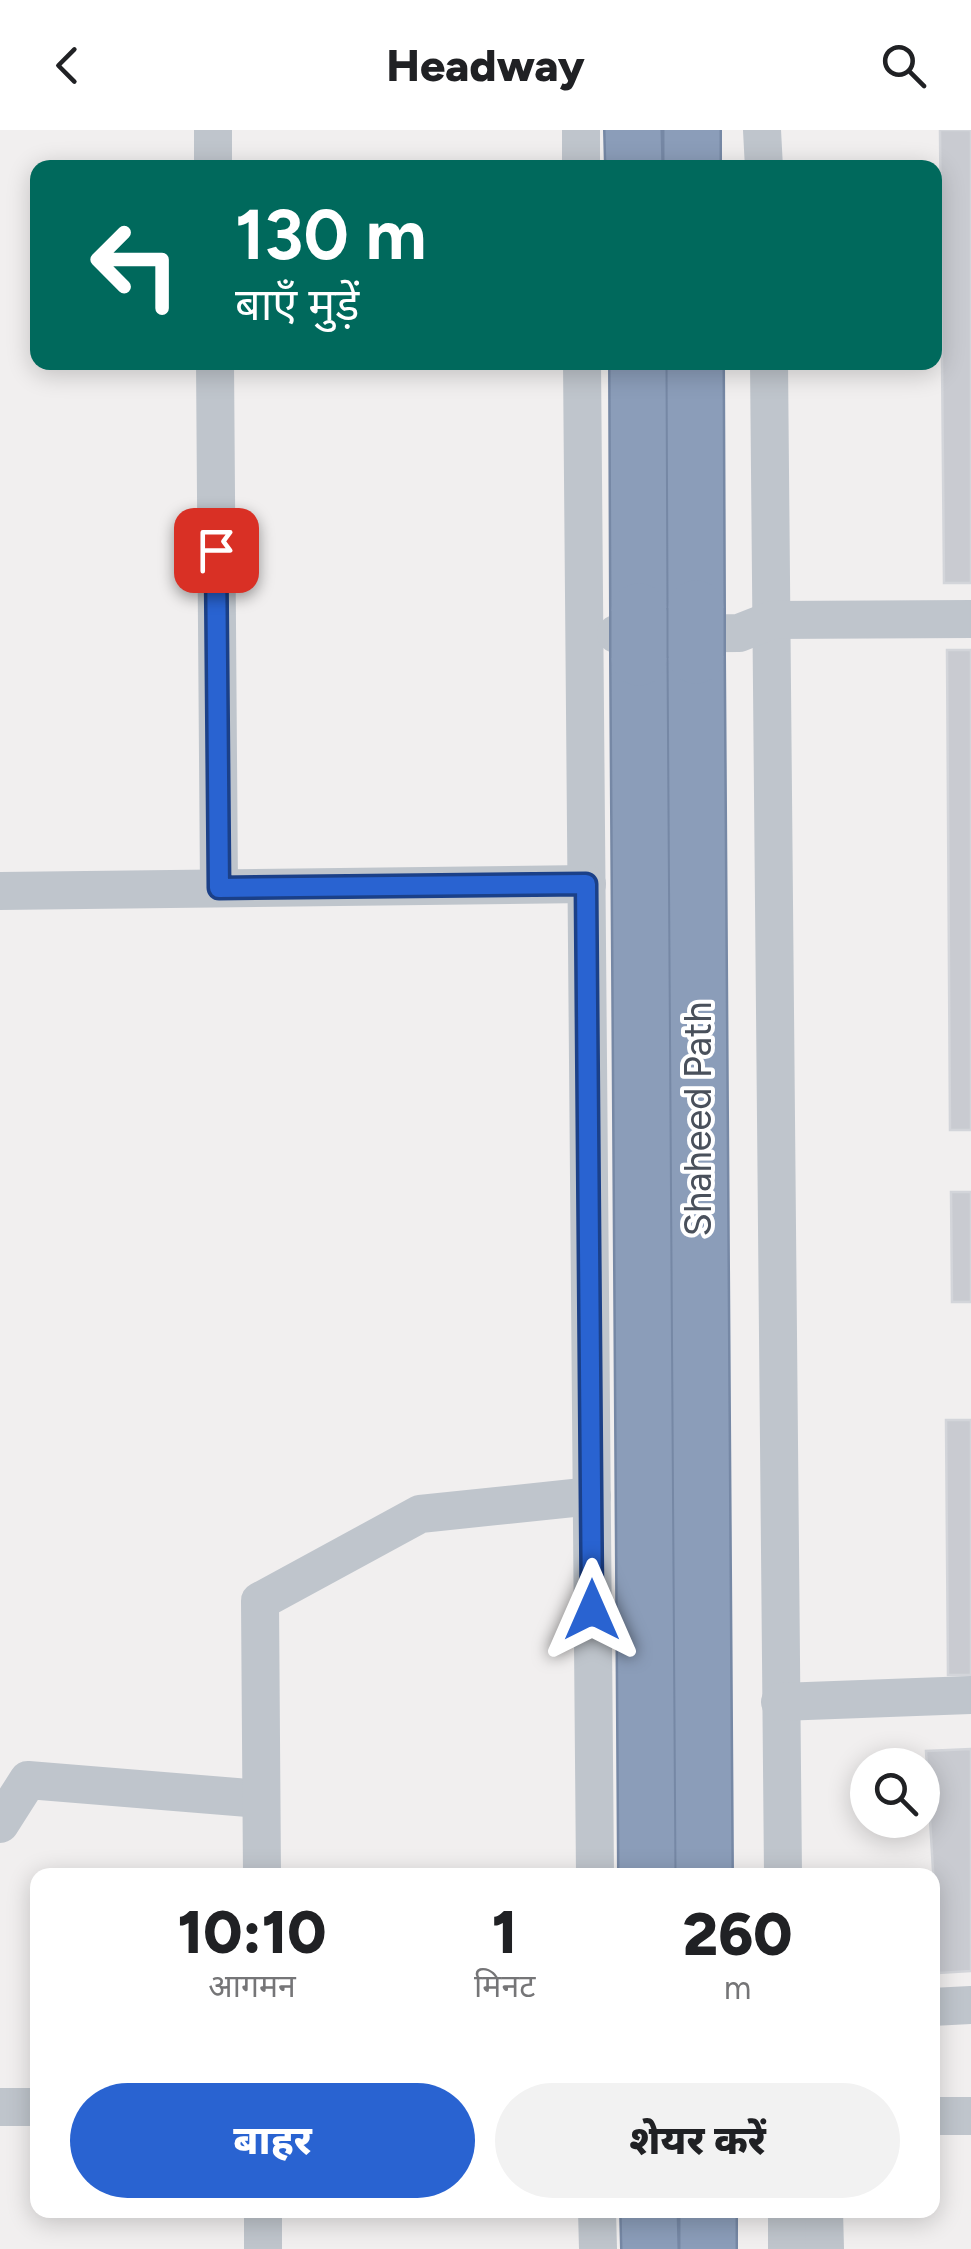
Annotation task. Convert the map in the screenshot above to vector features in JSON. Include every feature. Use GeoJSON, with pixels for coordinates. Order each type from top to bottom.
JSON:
{"type":"FeatureCollection","features":[{"type":"Feature","properties":{"kind":"highway"},"geometry":{"type":"LineString","coordinates":[[633,130],[634,160]]}},
{"type":"Feature","properties":{"kind":"highway"},"geometry":{"type":"LineString","coordinates":[[692,130],[692,160]]}},
{"type":"Feature","properties":{"kind":"highway","name":"Shaheed Path"},"geometry":{"type":"LineString","coordinates":[[638,370],[646,1868]]}},
{"type":"Feature","properties":{"kind":"highway","name":"Shaheed Path"},"geometry":{"type":"LineString","coordinates":[[695,370],[704,1868]]}},
{"type":"Feature","properties":{"kind":"highway"},"geometry":{"type":"LineString","coordinates":[[649,2218],[650,2249]]}},
{"type":"Feature","properties":{"kind":"highway"},"geometry":{"type":"LineString","coordinates":[[708,2218],[708,2249]]}},
{"type":"Feature","properties":{"kind":"street"},"geometry":{"type":"LineString","coordinates":[[213,130],[214,160]]}},
{"type":"Feature","properties":{"kind":"street"},"geometry":{"type":"LineString","coordinates":[[580,130],[581,160]]}},
{"type":"Feature","properties":{"kind":"street"},"geometry":{"type":"LineString","coordinates":[[762,130],[764,160]]}},
{"type":"Feature","properties":{"kind":"street"},"geometry":{"type":"LineString","coordinates":[[215,370],[219,888]]}},
{"type":"Feature","properties":{"kind":"street"},"geometry":{"type":"LineString","coordinates":[[582,370],[595,1868]]}},
{"type":"Feature","properties":{"kind":"street"},"geometry":{"type":"LineString","coordinates":[[770,370],[783,1868]]}},
{"type":"Feature","properties":{"kind":"street"},"geometry":{"type":"LineString","coordinates":[[584,635],[739,632],[772,620],[971,620]]}},
{"type":"Feature","properties":{"kind":"street"},"geometry":{"type":"LineString","coordinates":[[0,891],[586,884]]}},
{"type":"Feature","properties":{"kind":"street"},"geometry":{"type":"LineString","coordinates":[[262,1868],[260,1601],[420,1514],[592,1496]]}},
{"type":"Feature","properties":{"kind":"street"},"geometry":{"type":"LineString","coordinates":[[780,1702],[971,1695]]}},
{"type":"Feature","properties":{"kind":"street"},"geometry":{"type":"LineString","coordinates":[[0,1824],[28,1780],[261,1799]]}},
{"type":"Feature","properties":{"kind":"street"},"geometry":{"type":"LineString","coordinates":[[940,2007],[971,2005]]}},
{"type":"Feature","properties":{"kind":"street"},"geometry":{"type":"LineString","coordinates":[[0,2107],[30,2106]]}},
{"type":"Feature","properties":{"kind":"street"},"geometry":{"type":"LineString","coordinates":[[940,2116],[971,2116]]}},
{"type":"Feature","properties":{"kind":"street"},"geometry":{"type":"LineString","coordinates":[[263,2218],[264,2249]]}},
{"type":"Feature","properties":{"kind":"street"},"geometry":{"type":"LineString","coordinates":[[597,2218],[598,2249]]}},
{"type":"Feature","properties":{"kind":"street"},"geometry":{"type":"LineString","coordinates":[[786,2218],[787,2249]]}},
{"type":"Feature","properties":{"kind":"street"},"geometry":{"type":"LineString","coordinates":[[824,2218],[825,2249]]}},
{"type":"Feature","properties":{"kind":"building"},"geometry":{"type":"Polygon","coordinates":[[[940,130],[971,130],[971,583],[944,583],[940,130]]]}},
{"type":"Feature","properties":{"kind":"building"},"geometry":{"type":"Polygon","coordinates":[[[947,650],[971,650],[971,1130],[950,1130],[947,650]]]}},
{"type":"Feature","properties":{"kind":"building"},"geometry":{"type":"Polygon","coordinates":[[[951,1192],[971,1192],[971,1302],[952,1302],[951,1192]]]}},
{"type":"Feature","properties":{"kind":"building"},"geometry":{"type":"Polygon","coordinates":[[[946,1420],[971,1420],[971,1675],[948,1675],[946,1420]]]}},
{"type":"Feature","properties":{"kind":"building"},"geometry":{"type":"Polygon","coordinates":[[[971,1749],[971,1971],[940,1973],[940,1868],[933,1868],[931,1838],[940,1838],[940,1750],[971,1749]]]}},
{"type":"Feature","properties":{"kind":"route"},"geometry":{"type":"LineString","coordinates":[[216,550],[219,888],[586,884],[592,1610]]}}]}
